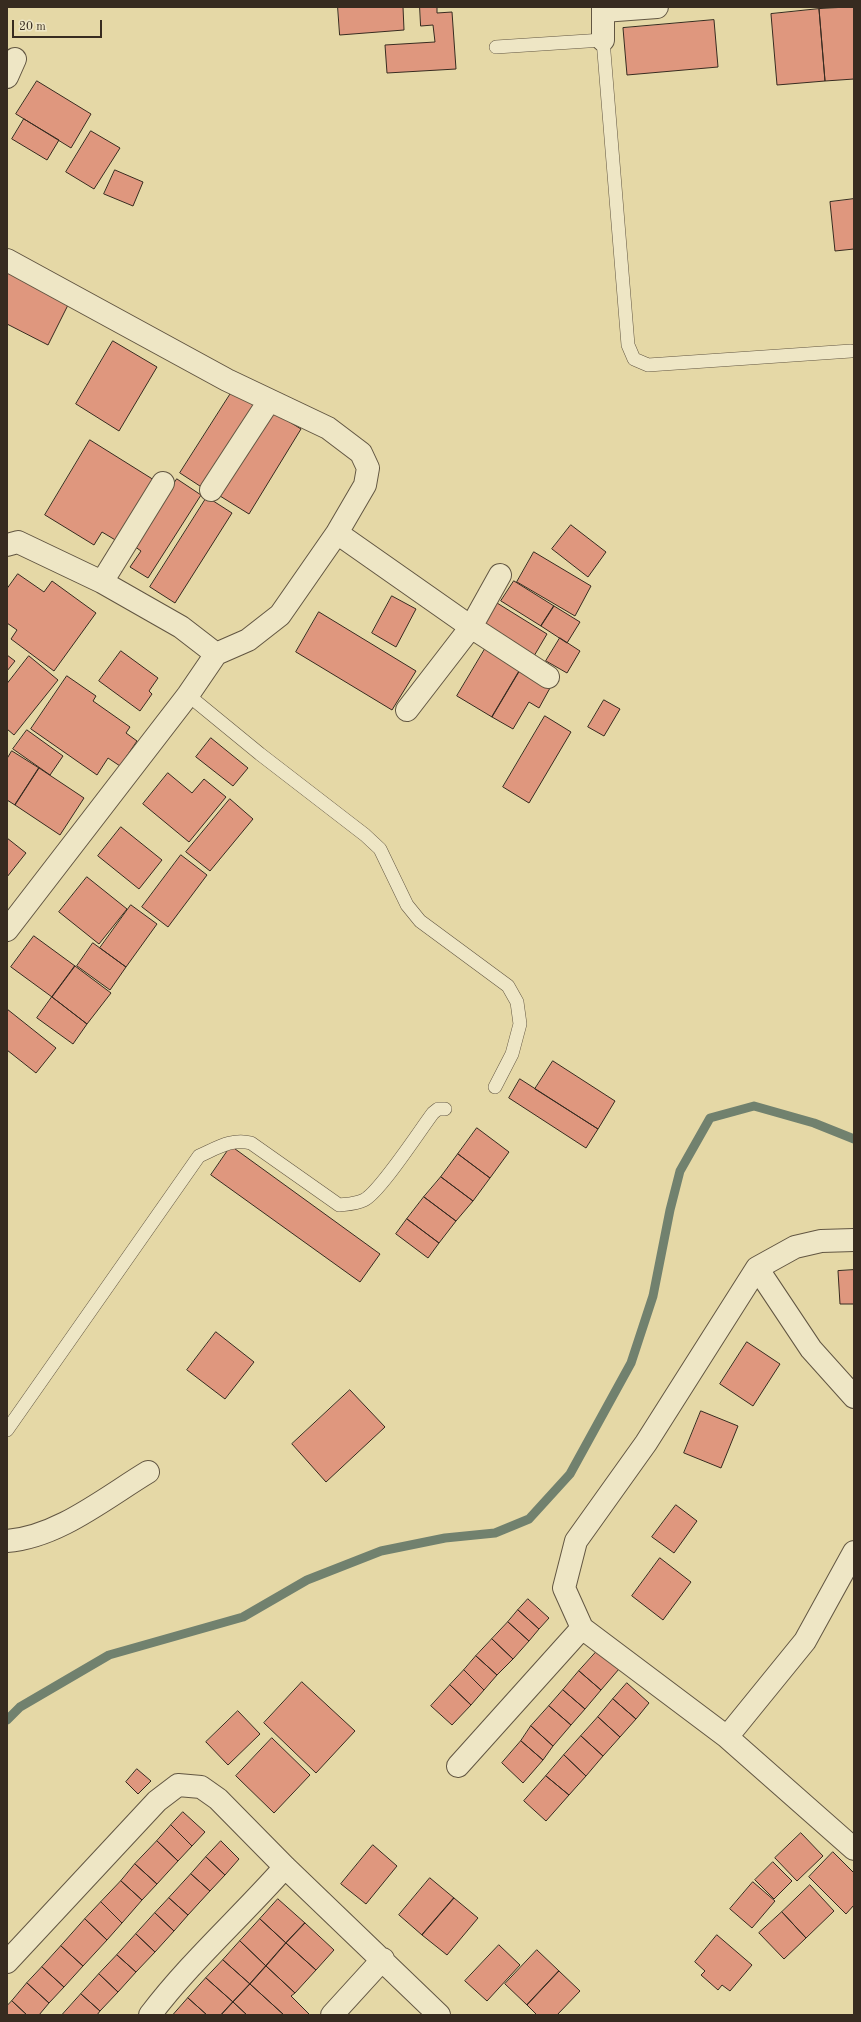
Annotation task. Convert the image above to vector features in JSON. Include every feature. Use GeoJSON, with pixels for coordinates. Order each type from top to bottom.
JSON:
{"type":"FeatureCollection","features":[{"type":"Feature","properties":{"kind":"street"},"geometry":{"type":"LineString","coordinates":[[603,40],[603,9],[657,7]]}},
{"type":"Feature","properties":{"kind":"street"},"geometry":{"type":"LineString","coordinates":[[7,260],[227,380],[328,428],[360,453],[368,468],[365,485],[336,533],[280,615],[248,640],[216,654],[188,694],[7,930]]}},
{"type":"Feature","properties":{"kind":"street"},"geometry":{"type":"LineString","coordinates":[[211,490],[269,401]]}},
{"type":"Feature","properties":{"kind":"street"},"geometry":{"type":"LineString","coordinates":[[102,582],[163,483]]}},
{"type":"Feature","properties":{"kind":"street"},"geometry":{"type":"LineString","coordinates":[[336,533],[470,627],[548,677]]}},
{"type":"Feature","properties":{"kind":"street"},"geometry":{"type":"LineString","coordinates":[[7,545],[18,542],[102,582],[181,627],[216,654]]}},
{"type":"Feature","properties":{"kind":"street"},"geometry":{"type":"LineString","coordinates":[[407,710],[470,627],[500,575]]}},
{"type":"Feature","properties":{"kind":"street"},"geometry":{"type":"LineString","coordinates":[[854,1240],[821,1241],[795,1247],[757,1268],[646,1443],[576,1541],[564,1588],[582,1628],[727,1737],[854,1849]]}},
{"type":"Feature","properties":{"kind":"street"},"geometry":{"type":"LineString","coordinates":[[757,1268],[811,1349],[854,1397]]}},
{"type":"Feature","properties":{"kind":"street"},"geometry":{"type":"LineString","coordinates":[[7,1541],[37,1536],[61,1525],[148,1472]]}},
{"type":"Feature","properties":{"kind":"street"},"geometry":{"type":"LineString","coordinates":[[727,1737],[805,1641],[854,1552]]}},
{"type":"Feature","properties":{"kind":"street"},"geometry":{"type":"LineString","coordinates":[[458,1766],[582,1628]]}},
{"type":"Feature","properties":{"kind":"street"},"geometry":{"type":"LineString","coordinates":[[7,1962],[157,1801],[178,1785],[201,1787],[218,1799],[285,1867],[383,1959],[439,2015]]}},
{"type":"Feature","properties":{"kind":"street"},"geometry":{"type":"LineString","coordinates":[[150,2015],[168,1991],[255,1901],[285,1867]]}},
{"type":"Feature","properties":{"kind":"street"},"geometry":{"type":"LineString","coordinates":[[332,2015],[383,1959]]}},
{"type":"Feature","properties":{"kind":"lane"},"geometry":{"type":"LineString","coordinates":[[496,47],[603,40],[628,345],[634,360],[648,365],[852,351]]}},
{"type":"Feature","properties":{"kind":"lane"},"geometry":{"type":"LineString","coordinates":[[188,694],[260,754],[365,835],[380,849],[407,906],[420,921],[508,986],[518,1002],[520,1024],[512,1054],[495,1087]]}},
{"type":"Feature","properties":{"kind":"lane"},"geometry":{"type":"LineString","coordinates":[[7,1430],[200,1156],[232,1142],[241,1140],[251,1143],[339,1205],[355,1204],[365,1200],[380,1185],[433,1113],[438,1109],[445,1109]]}},
{"type":"Feature","properties":{"kind":"building"},"geometry":{"type":"Polygon","coordinates":[[[338,7],[403,7],[404,30],[340,35],[338,7]]]}},
{"type":"Feature","properties":{"kind":"building"},"geometry":{"type":"Polygon","coordinates":[[[420,7],[437,7],[437,13],[452,12],[456,69],[387,73],[385,45],[435,42],[433,25],[421,26],[420,7]]]}},
{"type":"Feature","properties":{"kind":"building"},"geometry":{"type":"Polygon","coordinates":[[[854,7],[854,79],[825,81],[819,9],[854,7]]]}},
{"type":"Feature","properties":{"kind":"building"},"geometry":{"type":"Polygon","coordinates":[[[819,9],[825,81],[777,85],[771,14],[819,9]]]}},
{"type":"Feature","properties":{"kind":"building"},"geometry":{"type":"Polygon","coordinates":[[[714,20],[718,67],[627,75],[623,28],[714,20]]]}},
{"type":"Feature","properties":{"kind":"building"},"geometry":{"type":"Polygon","coordinates":[[[37,81],[91,114],[71,148],[16,114],[37,81]]]}},
{"type":"Feature","properties":{"kind":"building"},"geometry":{"type":"Polygon","coordinates":[[[24,119],[59,140],[47,160],[12,139],[24,119]]]}},
{"type":"Feature","properties":{"kind":"building"},"geometry":{"type":"Polygon","coordinates":[[[91,131],[120,148],[94,189],[66,172],[91,131]]]}},
{"type":"Feature","properties":{"kind":"building"},"geometry":{"type":"Polygon","coordinates":[[[115,170],[143,182],[133,206],[104,194],[115,170]]]}},
{"type":"Feature","properties":{"kind":"building"},"geometry":{"type":"Polygon","coordinates":[[[854,199],[854,249],[835,251],[830,202],[854,199]]]}},
{"type":"Feature","properties":{"kind":"building"},"geometry":{"type":"Polygon","coordinates":[[[7,264],[72,297],[48,345],[7,324],[7,264]]]}},
{"type":"Feature","properties":{"kind":"building"},"geometry":{"type":"Polygon","coordinates":[[[113,341],[157,367],[119,431],[76,404],[113,341]]]}},
{"type":"Feature","properties":{"kind":"building"},"geometry":{"type":"Polygon","coordinates":[[[233,390],[259,406],[206,490],[180,473],[233,390]]]}},
{"type":"Feature","properties":{"kind":"building"},"geometry":{"type":"Polygon","coordinates":[[[272,411],[301,429],[249,514],[220,496],[272,411]]]}},
{"type":"Feature","properties":{"kind":"building"},"geometry":{"type":"Polygon","coordinates":[[[90,440],[154,480],[117,541],[102,532],[94,545],[45,515],[90,440]]]}},
{"type":"Feature","properties":{"kind":"building"},"geometry":{"type":"Polygon","coordinates":[[[177,479],[201,495],[148,578],[130,567],[141,551],[134,546],[177,479]]]}},
{"type":"Feature","properties":{"kind":"building"},"geometry":{"type":"Polygon","coordinates":[[[207,497],[232,513],[175,603],[150,587],[207,497]]]}},
{"type":"Feature","properties":{"kind":"building"},"geometry":{"type":"Polygon","coordinates":[[[571,525],[606,552],[588,577],[552,549],[571,525]]]}},
{"type":"Feature","properties":{"kind":"building"},"geometry":{"type":"Polygon","coordinates":[[[534,552],[591,586],[575,616],[517,582],[534,552]]]}},
{"type":"Feature","properties":{"kind":"building"},"geometry":{"type":"Polygon","coordinates":[[[18,574],[44,592],[52,581],[96,613],[54,671],[11,639],[17,630],[7,623],[7,589],[18,574]]]}},
{"type":"Feature","properties":{"kind":"building"},"geometry":{"type":"Polygon","coordinates":[[[514,581],[554,606],[541,626],[501,601],[514,581]]]}},
{"type":"Feature","properties":{"kind":"building"},"geometry":{"type":"Polygon","coordinates":[[[392,596],[416,609],[396,647],[372,633],[392,596]]]}},
{"type":"Feature","properties":{"kind":"building"},"geometry":{"type":"Polygon","coordinates":[[[497,603],[547,634],[534,656],[484,625],[497,603]]]}},
{"type":"Feature","properties":{"kind":"building"},"geometry":{"type":"Polygon","coordinates":[[[554,606],[580,622],[567,643],[541,626],[554,606]]]}},
{"type":"Feature","properties":{"kind":"building"},"geometry":{"type":"Polygon","coordinates":[[[319,612],[416,671],[392,710],[296,652],[319,612]]]}},
{"type":"Feature","properties":{"kind":"building"},"geometry":{"type":"Polygon","coordinates":[[[560,638],[580,651],[567,673],[546,661],[560,638]]]}},
{"type":"Feature","properties":{"kind":"building"},"geometry":{"type":"Polygon","coordinates":[[[485,649],[520,670],[492,717],[457,696],[485,649]]]}},
{"type":"Feature","properties":{"kind":"building"},"geometry":{"type":"Polygon","coordinates":[[[121,651],[158,678],[149,691],[152,694],[140,711],[99,681],[121,651]]]}},
{"type":"Feature","properties":{"kind":"building"},"geometry":{"type":"Polygon","coordinates":[[[7,655],[15,661],[7,671],[7,655]]]}},
{"type":"Feature","properties":{"kind":"building"},"geometry":{"type":"Polygon","coordinates":[[[29,656],[58,680],[14,735],[7,729],[7,684],[29,656]]]}},
{"type":"Feature","properties":{"kind":"building"},"geometry":{"type":"Polygon","coordinates":[[[520,670],[550,688],[539,708],[529,702],[513,729],[492,717],[520,670]]]}},
{"type":"Feature","properties":{"kind":"building"},"geometry":{"type":"Polygon","coordinates":[[[67,676],[96,696],[93,701],[130,727],[126,733],[137,741],[120,766],[108,758],[97,775],[31,729],[67,676]]]}},
{"type":"Feature","properties":{"kind":"building"},"geometry":{"type":"Polygon","coordinates":[[[604,700],[620,709],[604,736],[588,727],[604,700]]]}},
{"type":"Feature","properties":{"kind":"building"},"geometry":{"type":"Polygon","coordinates":[[[545,716],[571,732],[529,803],[503,787],[545,716]]]}},
{"type":"Feature","properties":{"kind":"building"},"geometry":{"type":"Polygon","coordinates":[[[27,730],[63,756],[50,775],[13,749],[27,730]]]}},
{"type":"Feature","properties":{"kind":"building"},"geometry":{"type":"Polygon","coordinates":[[[211,738],[248,768],[233,786],[196,757],[211,738]]]}},
{"type":"Feature","properties":{"kind":"building"},"geometry":{"type":"Polygon","coordinates":[[[12,751],[39,768],[15,805],[7,800],[7,759],[12,751]]]}},
{"type":"Feature","properties":{"kind":"building"},"geometry":{"type":"Polygon","coordinates":[[[39,768],[84,798],[60,835],[15,805],[39,768]]]}},
{"type":"Feature","properties":{"kind":"building"},"geometry":{"type":"Polygon","coordinates":[[[168,773],[192,793],[204,779],[226,797],[189,842],[143,804],[168,773]]]}},
{"type":"Feature","properties":{"kind":"building"},"geometry":{"type":"Polygon","coordinates":[[[230,799],[253,819],[210,871],[186,852],[230,799]]]}},
{"type":"Feature","properties":{"kind":"building"},"geometry":{"type":"Polygon","coordinates":[[[121,827],[162,860],[139,889],[98,856],[121,827]]]}},
{"type":"Feature","properties":{"kind":"building"},"geometry":{"type":"Polygon","coordinates":[[[7,838],[26,853],[7,877],[7,838]]]}},
{"type":"Feature","properties":{"kind":"building"},"geometry":{"type":"Polygon","coordinates":[[[181,855],[207,875],[168,927],[142,907],[181,855]]]}},
{"type":"Feature","properties":{"kind":"building"},"geometry":{"type":"Polygon","coordinates":[[[87,877],[127,909],[99,944],[59,912],[87,877]]]}},
{"type":"Feature","properties":{"kind":"building"},"geometry":{"type":"Polygon","coordinates":[[[131,905],[157,924],[126,967],[100,948],[131,905]]]}},
{"type":"Feature","properties":{"kind":"building"},"geometry":{"type":"Polygon","coordinates":[[[34,936],[75,966],[52,997],[11,967],[34,936]]]}},
{"type":"Feature","properties":{"kind":"building"},"geometry":{"type":"Polygon","coordinates":[[[93,943],[126,967],[110,990],[77,966],[93,943]]]}},
{"type":"Feature","properties":{"kind":"building"},"geometry":{"type":"Polygon","coordinates":[[[75,966],[111,993],[87,1024],[52,997],[75,966]]]}},
{"type":"Feature","properties":{"kind":"building"},"geometry":{"type":"Polygon","coordinates":[[[52,997],[87,1024],[73,1044],[37,1018],[52,997]]]}},
{"type":"Feature","properties":{"kind":"building"},"geometry":{"type":"Polygon","coordinates":[[[7,1009],[56,1048],[36,1073],[7,1050],[7,1009]]]}},
{"type":"Feature","properties":{"kind":"building"},"geometry":{"type":"Polygon","coordinates":[[[553,1061],[615,1101],[598,1129],[535,1089],[553,1061]]]}},
{"type":"Feature","properties":{"kind":"building"},"geometry":{"type":"Polygon","coordinates":[[[520,1079],[598,1129],[586,1148],[509,1098],[520,1079]]]}},
{"type":"Feature","properties":{"kind":"building"},"geometry":{"type":"Polygon","coordinates":[[[477,1128],[509,1152],[490,1178],[458,1154],[477,1128]]]}},
{"type":"Feature","properties":{"kind":"building"},"geometry":{"type":"Polygon","coordinates":[[[231,1146],[380,1254],[360,1282],[211,1175],[231,1146]]]}},
{"type":"Feature","properties":{"kind":"building"},"geometry":{"type":"Polygon","coordinates":[[[458,1154],[490,1178],[473,1201],[441,1177],[458,1154]]]}},
{"type":"Feature","properties":{"kind":"building"},"geometry":{"type":"Polygon","coordinates":[[[441,1177],[473,1201],[456,1221],[424,1197],[441,1177]]]}},
{"type":"Feature","properties":{"kind":"building"},"geometry":{"type":"Polygon","coordinates":[[[424,1197],[456,1221],[439,1243],[407,1219],[424,1197]]]}},
{"type":"Feature","properties":{"kind":"building"},"geometry":{"type":"Polygon","coordinates":[[[407,1219],[439,1243],[428,1258],[396,1234],[407,1219]]]}},
{"type":"Feature","properties":{"kind":"building"},"geometry":{"type":"Polygon","coordinates":[[[854,1270],[854,1304],[840,1304],[838,1271],[854,1270]]]}},
{"type":"Feature","properties":{"kind":"building"},"geometry":{"type":"Polygon","coordinates":[[[216,1332],[254,1362],[225,1399],[187,1370],[216,1332]]]}},
{"type":"Feature","properties":{"kind":"building"},"geometry":{"type":"Polygon","coordinates":[[[747,1342],[780,1364],[753,1406],[720,1384],[747,1342]]]}},
{"type":"Feature","properties":{"kind":"building"},"geometry":{"type":"Polygon","coordinates":[[[350,1390],[385,1427],[326,1482],[292,1444],[350,1390]]]}},
{"type":"Feature","properties":{"kind":"building"},"geometry":{"type":"Polygon","coordinates":[[[701,1411],[738,1426],[721,1468],[684,1453],[701,1411]]]}},
{"type":"Feature","properties":{"kind":"building"},"geometry":{"type":"Polygon","coordinates":[[[676,1505],[697,1521],[674,1553],[652,1537],[676,1505]]]}},
{"type":"Feature","properties":{"kind":"building"},"geometry":{"type":"Polygon","coordinates":[[[660,1558],[691,1582],[663,1620],[632,1596],[660,1558]]]}},
{"type":"Feature","properties":{"kind":"building"},"geometry":{"type":"Polygon","coordinates":[[[528,1599],[549,1618],[539,1629],[518,1610],[528,1599]]]}},
{"type":"Feature","properties":{"kind":"building"},"geometry":{"type":"Polygon","coordinates":[[[518,1610],[539,1629],[529,1641],[508,1622],[518,1610]]]}},
{"type":"Feature","properties":{"kind":"building"},"geometry":{"type":"Polygon","coordinates":[[[508,1622],[529,1641],[513,1659],[492,1639],[508,1622]]]}},
{"type":"Feature","properties":{"kind":"building"},"geometry":{"type":"Polygon","coordinates":[[[492,1639],[513,1659],[497,1675],[476,1656],[492,1639]]]}},
{"type":"Feature","properties":{"kind":"building"},"geometry":{"type":"Polygon","coordinates":[[[598,1650],[619,1669],[601,1690],[579,1671],[598,1650]]]}},
{"type":"Feature","properties":{"kind":"building"},"geometry":{"type":"Polygon","coordinates":[[[476,1656],[497,1675],[484,1690],[464,1670],[476,1656]]]}},
{"type":"Feature","properties":{"kind":"building"},"geometry":{"type":"Polygon","coordinates":[[[464,1670],[484,1690],[471,1705],[450,1685],[464,1670]]]}},
{"type":"Feature","properties":{"kind":"building"},"geometry":{"type":"Polygon","coordinates":[[[579,1671],[601,1690],[585,1709],[563,1690],[579,1671]]]}},
{"type":"Feature","properties":{"kind":"building"},"geometry":{"type":"Polygon","coordinates":[[[302,1682],[355,1731],[316,1773],[264,1723],[302,1682]]]}},
{"type":"Feature","properties":{"kind":"building"},"geometry":{"type":"Polygon","coordinates":[[[627,1683],[649,1703],[636,1719],[613,1699],[627,1683]]]}},
{"type":"Feature","properties":{"kind":"building"},"geometry":{"type":"Polygon","coordinates":[[[450,1685],[471,1705],[452,1725],[431,1706],[450,1685]]]}},
{"type":"Feature","properties":{"kind":"building"},"geometry":{"type":"Polygon","coordinates":[[[563,1690],[585,1709],[571,1725],[549,1706],[563,1690]]]}},
{"type":"Feature","properties":{"kind":"building"},"geometry":{"type":"Polygon","coordinates":[[[613,1699],[636,1719],[620,1737],[598,1717],[613,1699]]]}},
{"type":"Feature","properties":{"kind":"building"},"geometry":{"type":"Polygon","coordinates":[[[549,1706],[571,1725],[553,1746],[531,1726],[549,1706]]]}},
{"type":"Feature","properties":{"kind":"building"},"geometry":{"type":"Polygon","coordinates":[[[238,1711],[260,1734],[228,1765],[206,1742],[238,1711]]]}},
{"type":"Feature","properties":{"kind":"building"},"geometry":{"type":"Polygon","coordinates":[[[598,1717],[620,1737],[603,1756],[581,1736],[598,1717]]]}},
{"type":"Feature","properties":{"kind":"building"},"geometry":{"type":"Polygon","coordinates":[[[531,1726],[553,1746],[543,1760],[521,1741],[531,1726]]]}},
{"type":"Feature","properties":{"kind":"building"},"geometry":{"type":"Polygon","coordinates":[[[581,1736],[603,1756],[586,1776],[564,1755],[581,1736]]]}},
{"type":"Feature","properties":{"kind":"building"},"geometry":{"type":"Polygon","coordinates":[[[272,1738],[310,1775],[274,1813],[236,1776],[272,1738]]]}},
{"type":"Feature","properties":{"kind":"building"},"geometry":{"type":"Polygon","coordinates":[[[521,1741],[543,1760],[523,1783],[502,1763],[521,1741]]]}},
{"type":"Feature","properties":{"kind":"building"},"geometry":{"type":"Polygon","coordinates":[[[564,1755],[586,1776],[569,1795],[546,1776],[564,1755]]]}},
{"type":"Feature","properties":{"kind":"building"},"geometry":{"type":"Polygon","coordinates":[[[137,1769],[151,1781],[138,1794],[126,1782],[137,1769]]]}},
{"type":"Feature","properties":{"kind":"building"},"geometry":{"type":"Polygon","coordinates":[[[546,1776],[569,1795],[546,1821],[524,1801],[546,1776]]]}},
{"type":"Feature","properties":{"kind":"building"},"geometry":{"type":"Polygon","coordinates":[[[183,1812],[205,1832],[192,1846],[171,1825],[183,1812]]]}},
{"type":"Feature","properties":{"kind":"building"},"geometry":{"type":"Polygon","coordinates":[[[171,1825],[192,1846],[178,1861],[157,1841],[171,1825]]]}},
{"type":"Feature","properties":{"kind":"building"},"geometry":{"type":"Polygon","coordinates":[[[801,1833],[823,1856],[797,1881],[775,1858],[801,1833]]]}},
{"type":"Feature","properties":{"kind":"building"},"geometry":{"type":"Polygon","coordinates":[[[157,1841],[178,1861],[157,1884],[135,1864],[157,1841]]]}},
{"type":"Feature","properties":{"kind":"building"},"geometry":{"type":"Polygon","coordinates":[[[221,1841],[239,1859],[225,1875],[206,1857],[221,1841]]]}},
{"type":"Feature","properties":{"kind":"building"},"geometry":{"type":"Polygon","coordinates":[[[373,1845],[397,1866],[366,1904],[341,1884],[373,1845]]]}},
{"type":"Feature","properties":{"kind":"building"},"geometry":{"type":"Polygon","coordinates":[[[833,1852],[854,1873],[854,1905],[846,1914],[809,1877],[833,1852]]]}},
{"type":"Feature","properties":{"kind":"building"},"geometry":{"type":"Polygon","coordinates":[[[206,1857],[225,1875],[210,1891],[191,1874],[206,1857]]]}},
{"type":"Feature","properties":{"kind":"building"},"geometry":{"type":"Polygon","coordinates":[[[773,1862],[792,1881],[774,1899],[755,1880],[773,1862]]]}},
{"type":"Feature","properties":{"kind":"building"},"geometry":{"type":"Polygon","coordinates":[[[135,1864],[157,1884],[142,1900],[121,1881],[135,1864]]]}},
{"type":"Feature","properties":{"kind":"building"},"geometry":{"type":"Polygon","coordinates":[[[191,1874],[210,1891],[188,1915],[169,1898],[191,1874]]]}},
{"type":"Feature","properties":{"kind":"building"},"geometry":{"type":"Polygon","coordinates":[[[430,1878],[454,1898],[422,1935],[399,1915],[430,1878]]]}},
{"type":"Feature","properties":{"kind":"building"},"geometry":{"type":"Polygon","coordinates":[[[121,1881],[142,1900],[122,1923],[101,1902],[121,1881]]]}},
{"type":"Feature","properties":{"kind":"building"},"geometry":{"type":"Polygon","coordinates":[[[753,1882],[775,1901],[752,1928],[730,1909],[753,1882]]]}},
{"type":"Feature","properties":{"kind":"building"},"geometry":{"type":"Polygon","coordinates":[[[810,1885],[834,1911],[806,1938],[782,1912],[810,1885]]]}},
{"type":"Feature","properties":{"kind":"building"},"geometry":{"type":"Polygon","coordinates":[[[169,1898],[188,1915],[174,1931],[155,1913],[169,1898]]]}},
{"type":"Feature","properties":{"kind":"building"},"geometry":{"type":"Polygon","coordinates":[[[454,1898],[478,1918],[447,1955],[422,1935],[454,1898]]]}},
{"type":"Feature","properties":{"kind":"building"},"geometry":{"type":"Polygon","coordinates":[[[278,1899],[305,1923],[286,1943],[260,1919],[278,1899]]]}},
{"type":"Feature","properties":{"kind":"building"},"geometry":{"type":"Polygon","coordinates":[[[101,1902],[122,1923],[107,1940],[85,1919],[101,1902]]]}},
{"type":"Feature","properties":{"kind":"building"},"geometry":{"type":"Polygon","coordinates":[[[782,1912],[806,1938],[784,1959],[759,1933],[782,1912]]]}},
{"type":"Feature","properties":{"kind":"building"},"geometry":{"type":"Polygon","coordinates":[[[155,1913],[174,1931],[155,1952],[136,1934],[155,1913]]]}},
{"type":"Feature","properties":{"kind":"building"},"geometry":{"type":"Polygon","coordinates":[[[85,1919],[107,1940],[83,1966],[61,1946],[85,1919]]]}},
{"type":"Feature","properties":{"kind":"building"},"geometry":{"type":"Polygon","coordinates":[[[260,1919],[286,1943],[266,1966],[240,1941],[260,1919]]]}},
{"type":"Feature","properties":{"kind":"building"},"geometry":{"type":"Polygon","coordinates":[[[305,1923],[334,1950],[316,1970],[286,1943],[305,1923]]]}},
{"type":"Feature","properties":{"kind":"building"},"geometry":{"type":"Polygon","coordinates":[[[136,1934],[155,1952],[136,1972],[117,1955],[136,1934]]]}},
{"type":"Feature","properties":{"kind":"building"},"geometry":{"type":"Polygon","coordinates":[[[717,1935],[752,1965],[730,1991],[722,1985],[718,1990],[701,1975],[705,1971],[695,1962],[717,1935]]]}},
{"type":"Feature","properties":{"kind":"building"},"geometry":{"type":"Polygon","coordinates":[[[240,1941],[266,1966],[250,1984],[223,1960],[240,1941]]]}},
{"type":"Feature","properties":{"kind":"building"},"geometry":{"type":"Polygon","coordinates":[[[286,1943],[316,1970],[295,1993],[266,1966],[286,1943]]]}},
{"type":"Feature","properties":{"kind":"building"},"geometry":{"type":"Polygon","coordinates":[[[499,1945],[520,1965],[487,2001],[465,1981],[499,1945]]]}},
{"type":"Feature","properties":{"kind":"building"},"geometry":{"type":"Polygon","coordinates":[[[61,1946],[83,1966],[64,1987],[42,1967],[61,1946]]]}},
{"type":"Feature","properties":{"kind":"building"},"geometry":{"type":"Polygon","coordinates":[[[537,1950],[559,1971],[527,2005],[505,1984],[537,1950]]]}},
{"type":"Feature","properties":{"kind":"building"},"geometry":{"type":"Polygon","coordinates":[[[117,1955],[136,1972],[118,1992],[99,1974],[117,1955]]]}},
{"type":"Feature","properties":{"kind":"building"},"geometry":{"type":"Polygon","coordinates":[[[223,1960],[250,1984],[233,2002],[206,1978],[223,1960]]]}},
{"type":"Feature","properties":{"kind":"building"},"geometry":{"type":"Polygon","coordinates":[[[266,1966],[295,1993],[291,1996],[310,2015],[284,2015],[250,1984],[266,1966]]]}},
{"type":"Feature","properties":{"kind":"building"},"geometry":{"type":"Polygon","coordinates":[[[42,1967],[64,1987],[49,2003],[27,1983],[42,1967]]]}},
{"type":"Feature","properties":{"kind":"building"},"geometry":{"type":"Polygon","coordinates":[[[559,1971],[580,1991],[557,2015],[537,2015],[527,2005],[559,1971]]]}},
{"type":"Feature","properties":{"kind":"building"},"geometry":{"type":"Polygon","coordinates":[[[99,1974],[118,1992],[100,2011],[81,1994],[99,1974]]]}},
{"type":"Feature","properties":{"kind":"building"},"geometry":{"type":"Polygon","coordinates":[[[206,1978],[233,2002],[221,2015],[207,2015],[188,1998],[206,1978]]]}},
{"type":"Feature","properties":{"kind":"building"},"geometry":{"type":"Polygon","coordinates":[[[27,1983],[49,2003],[39,2015],[27,2015],[12,2001],[27,1983]]]}},
{"type":"Feature","properties":{"kind":"building"},"geometry":{"type":"Polygon","coordinates":[[[250,1984],[284,2015],[247,2015],[233,2002],[250,1984]]]}},
{"type":"Feature","properties":{"kind":"building"},"geometry":{"type":"Polygon","coordinates":[[[81,1994],[100,2011],[97,2015],[62,2015],[81,1994]]]}},
{"type":"Feature","properties":{"kind":"building"},"geometry":{"type":"Polygon","coordinates":[[[188,1998],[207,2015],[173,2015],[188,1998]]]}},
{"type":"Feature","properties":{"kind":"building"},"geometry":{"type":"Polygon","coordinates":[[[12,2001],[27,2015],[7,2015],[7,2006],[12,2001]]]}},
{"type":"Feature","properties":{"kind":"building"},"geometry":{"type":"Polygon","coordinates":[[[233,2002],[247,2015],[221,2015],[233,2002]]]}},
{"type":"Feature","properties":{"kind":"waterway"},"geometry":{"type":"LineString","coordinates":[[7,1720],[20,1707],[109,1655],[243,1617],[307,1580],[381,1551],[445,1538],[495,1533],[529,1519],[570,1474],[631,1363],[653,1296],[670,1210],[680,1171],[710,1118],[754,1106],[814,1123],[854,1139]]}}]}
